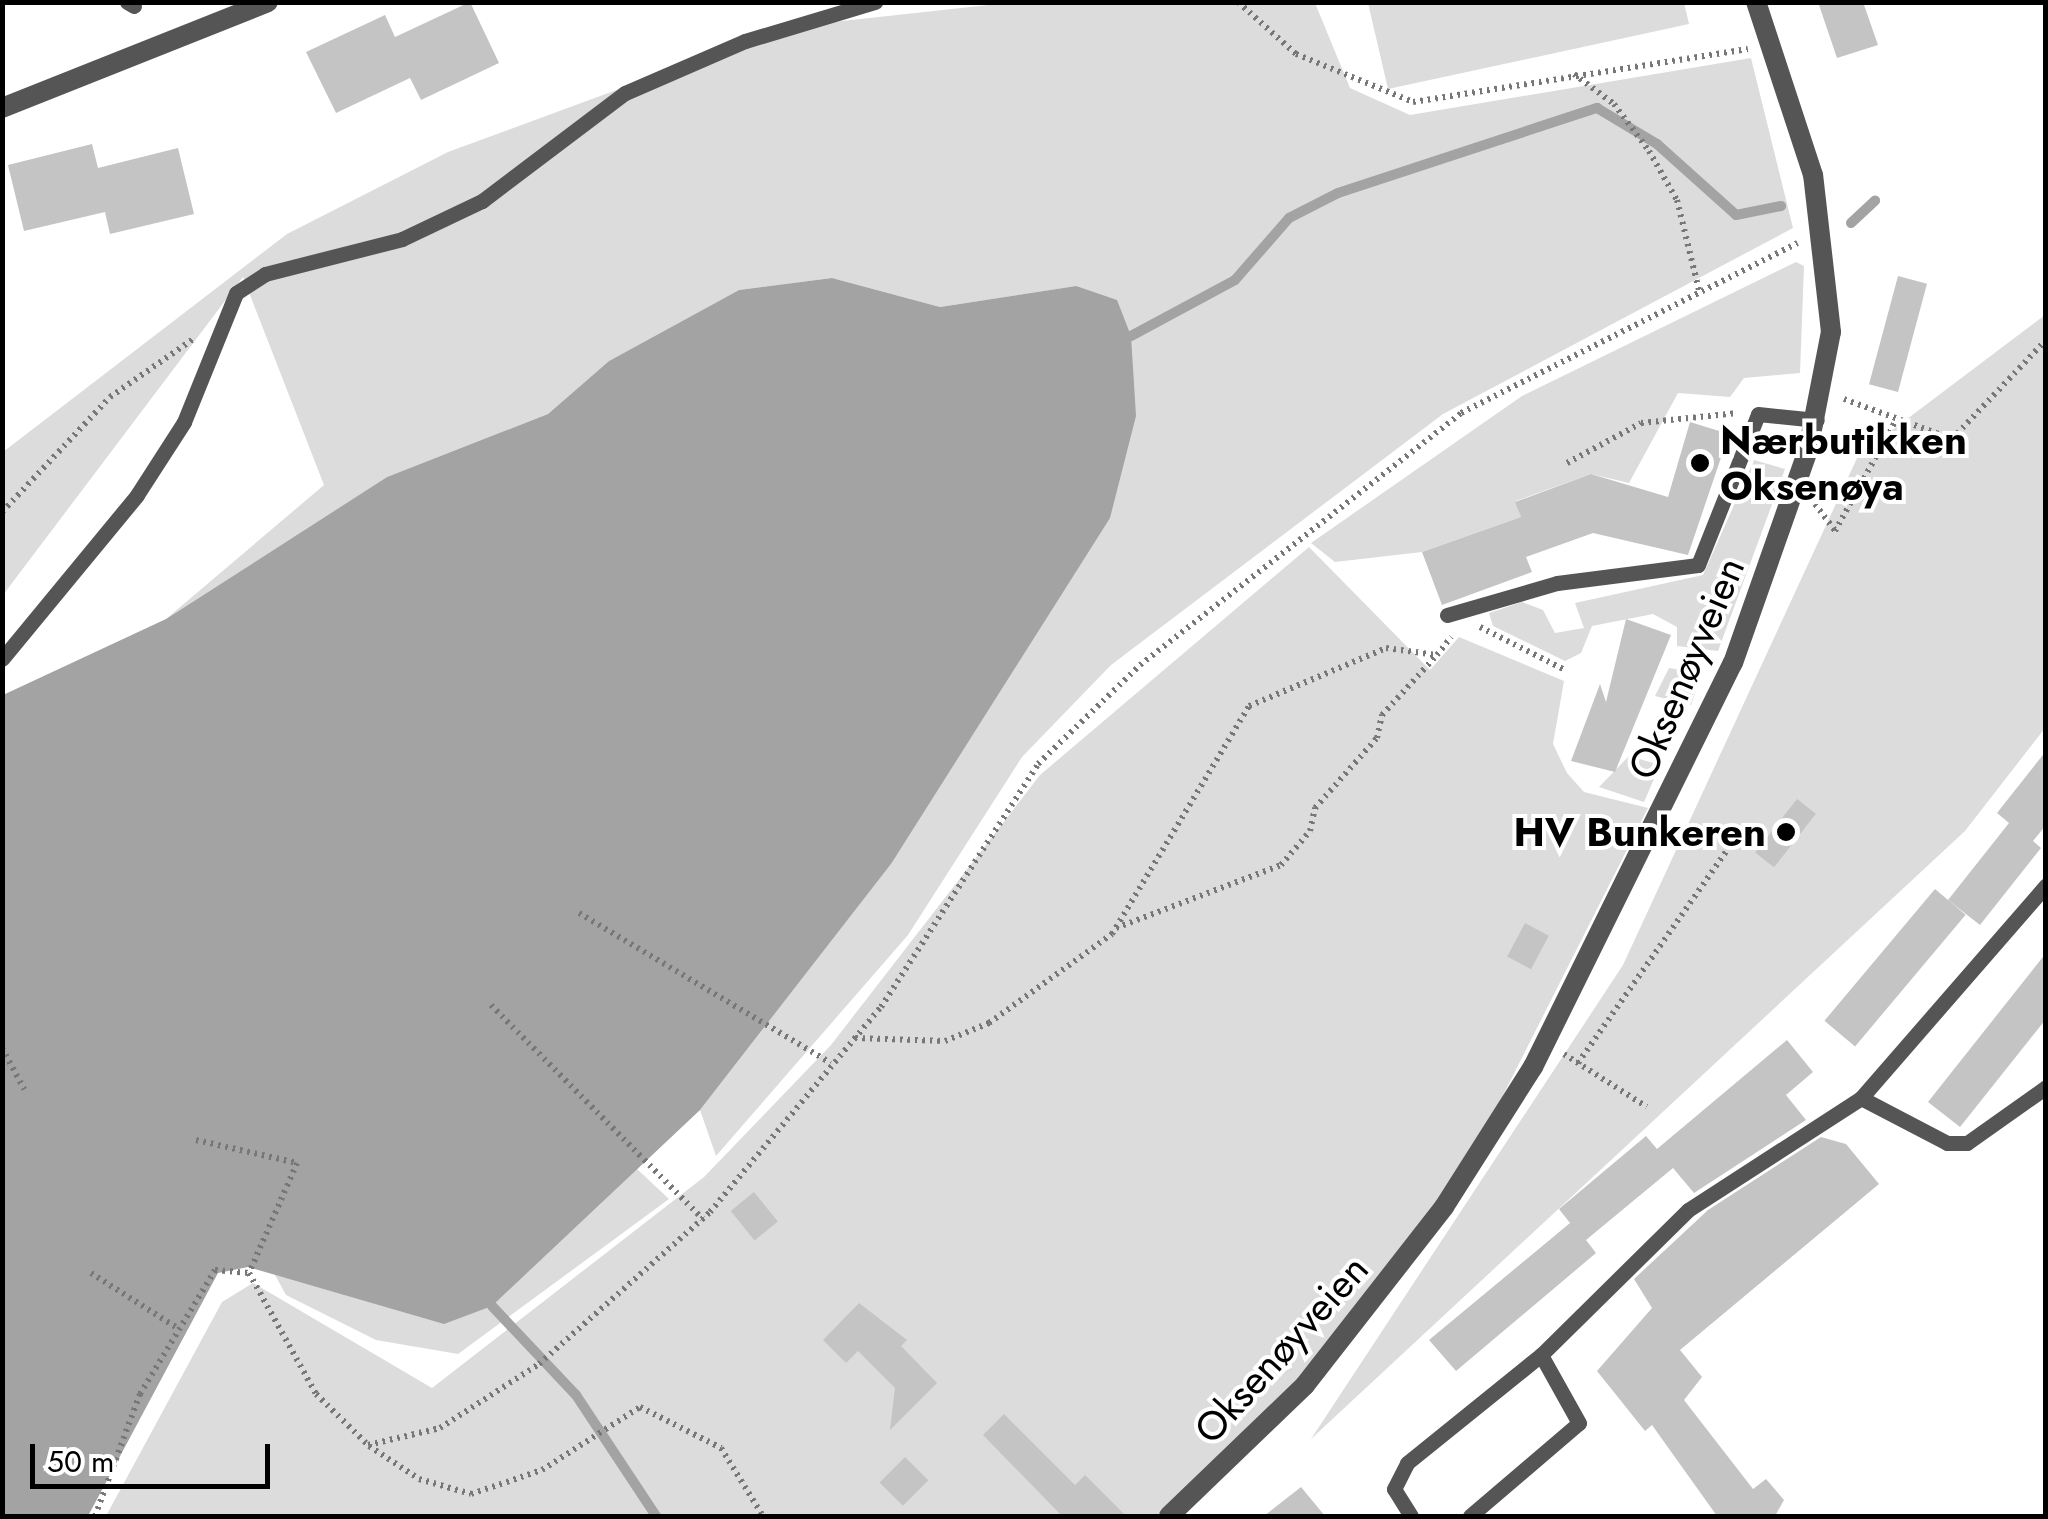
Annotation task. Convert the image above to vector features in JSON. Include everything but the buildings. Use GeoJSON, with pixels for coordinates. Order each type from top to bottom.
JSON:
{"type":"FeatureCollection","features":[{"type":"Feature","properties":{"kind":"street"},"geometry":{"type":"LineString","coordinates":[[2,108],[268,2]]}},
{"type":"Feature","properties":{"kind":"street","name":"Oksenøyveien"},"geometry":{"type":"LineString","coordinates":[[1169,1516],[1380,1300],[1546,1043],[1733,663],[1798,481],[1824,390],[1825,228],[1756,2]]}},
{"type":"Feature","properties":{"kind":"lane"},"geometry":{"type":"LineString","coordinates":[[2,659],[138,495],[184,422],[215,324],[236,292],[265,274],[402,239],[482,201],[625,92],[745,42],[875,2]]}},
{"type":"Feature","properties":{"kind":"lane"},"geometry":{"type":"LineString","coordinates":[[1447,615],[1557,583],[1698,564],[1758,414],[1816,420]]}},
{"type":"Feature","properties":{"kind":"lane"},"geometry":{"type":"LineString","coordinates":[[1411,1516],[1394,1489],[1397,1475],[1541,1356],[1688,1210],[1861,1098],[2046,886]]}},
{"type":"Feature","properties":{"kind":"lane"},"geometry":{"type":"LineString","coordinates":[[1861,1098],[1947,1143],[1966,1143],[2046,1087]]}},
{"type":"Feature","properties":{"kind":"lane"},"geometry":{"type":"LineString","coordinates":[[1470,1516],[1579,1423],[1541,1356]]}},
{"type":"Feature","properties":{"kind":"path"},"geometry":{"type":"LineString","coordinates":[[1139,2],[1147,2]]}},
{"type":"Feature","properties":{"kind":"path"},"geometry":{"type":"LineString","coordinates":[[1238,2],[1296,54],[1413,102],[1771,46]]}},
{"type":"Feature","properties":{"kind":"path"},"geometry":{"type":"LineString","coordinates":[[1573,74],[1614,104],[1650,151],[1677,200],[1700,294]]}},
{"type":"Feature","properties":{"kind":"path"},"geometry":{"type":"LineString","coordinates":[[368,1445],[440,1428],[539,1364],[703,1220],[784,1116],[853,1038],[1038,764],[1140,665],[1460,412],[1825,228]]}},
{"type":"Feature","properties":{"kind":"path"},"geometry":{"type":"LineString","coordinates":[[2,512],[110,396],[215,324]]}},
{"type":"Feature","properties":{"kind":"path"},"geometry":{"type":"LineString","coordinates":[[1824,390],[1894,422],[1952,439],[2046,340]]}},
{"type":"Feature","properties":{"kind":"path"},"geometry":{"type":"LineString","coordinates":[[1568,463],[1641,423],[1758,414]]}},
{"type":"Feature","properties":{"kind":"path"},"geometry":{"type":"LineString","coordinates":[[1798,481],[1835,532],[1894,422]]}},
{"type":"Feature","properties":{"kind":"path"},"geometry":{"type":"LineString","coordinates":[[853,1038],[945,1041],[989,1023],[1114,928],[1280,865],[1310,831],[1315,808],[1377,738],[1382,715],[1437,655],[1472,607]]}},
{"type":"Feature","properties":{"kind":"path"},"geometry":{"type":"LineString","coordinates":[[1472,607],[1482,631],[1565,670]]}},
{"type":"Feature","properties":{"kind":"path"},"geometry":{"type":"LineString","coordinates":[[1114,928],[1249,706],[1386,648],[1437,655]]}},
{"type":"Feature","properties":{"kind":"path"},"geometry":{"type":"LineString","coordinates":[[1578,1063],[1729,847],[1753,841]]}},
{"type":"Feature","properties":{"kind":"path"},"geometry":{"type":"LineString","coordinates":[[579,913],[831,1063]]}},
{"type":"Feature","properties":{"kind":"path"},"geometry":{"type":"LineString","coordinates":[[491,1005],[703,1220]]}},
{"type":"Feature","properties":{"kind":"path"},"geometry":{"type":"LineString","coordinates":[[1546,1043],[1647,1107]]}},
{"type":"Feature","properties":{"kind":"path"},"geometry":{"type":"LineString","coordinates":[[2,1048],[24,1089]]}},
{"type":"Feature","properties":{"kind":"path"},"geometry":{"type":"LineString","coordinates":[[196,1140],[297,1163],[249,1273]]}},
{"type":"Feature","properties":{"kind":"path"},"geometry":{"type":"LineString","coordinates":[[95,1516],[112,1482],[140,1394],[214,1270],[249,1273]]}},
{"type":"Feature","properties":{"kind":"path"},"geometry":{"type":"LineString","coordinates":[[91,1273],[179,1329]]}},
{"type":"Feature","properties":{"kind":"path"},"geometry":{"type":"LineString","coordinates":[[249,1273],[316,1394],[368,1445],[419,1478],[471,1494],[542,1470],[605,1424],[640,1406],[721,1448],[763,1516]]}},
{"type":"Feature","properties":{"kind":"shaded area"},"geometry":{"type":"Polygon","coordinates":[[[1016,2],[1315,3],[1350,88],[1410,115],[1751,58],[1793,228],[1443,414],[1111,665],[1022,757],[908,935],[716,1156],[700,1110],[891,864],[1130,336],[1076,286],[940,307],[832,278],[739,290],[609,361],[548,414],[387,477],[166,619],[324,485],[243,277],[3,595],[3,452],[287,234],[448,152],[787,27],[1016,2]]]}},
{"type":"Feature","properties":{"kind":"shaded area"},"geometry":{"type":"Polygon","coordinates":[[[1368,3],[1684,3],[1689,24],[1388,89],[1368,3]]]}},
{"type":"Feature","properties":{"kind":"shaded area"},"geometry":{"type":"Polygon","coordinates":[[[1796,262],[1804,266],[1800,373],[1744,378],[1730,397],[1678,393],[1629,483],[1591,474],[1516,501],[1521,517],[1422,552],[1335,562],[1311,543],[1522,396],[1796,262]]]}},
{"type":"Feature","properties":{"kind":"shaded area"},"geometry":{"type":"Polygon","coordinates":[[[832,278],[940,307],[1076,286],[1117,300],[1131,336],[1136,416],[1110,518],[891,864],[700,1110],[492,1306],[444,1324],[248,1267],[218,1273],[88,1516],[3,1516],[3,695],[166,619],[387,477],[548,414],[609,361],[739,290],[832,278]]]}},
{"type":"Feature","properties":{"kind":"shaded area"},"geometry":{"type":"Polygon","coordinates":[[[2045,315],[2045,728],[1965,831],[1311,1439],[1623,965],[1858,456],[2045,315]]]}},
{"type":"Feature","properties":{"kind":"shaded area"},"geometry":{"type":"Polygon","coordinates":[[[1754,460],[1785,469],[1718,651],[1677,646],[1677,627],[1653,614],[1592,626],[1581,653],[1565,661],[1493,626],[1489,613],[1522,602],[1543,610],[1555,633],[1584,628],[1575,603],[1703,575],[1754,460]]]}},
{"type":"Feature","properties":{"kind":"shaded area"},"geometry":{"type":"Polygon","coordinates":[[[1309,547],[1430,670],[1459,637],[1564,681],[1553,744],[1567,773],[1584,792],[1648,808],[1430,1240],[1166,1516],[106,1516],[222,1302],[253,1283],[432,1388],[704,1177],[831,1045],[1040,775],[1309,547]]]}},
{"type":"Feature","properties":{"kind":"shaded area"},"geometry":{"type":"Polygon","coordinates":[[[1669,668],[1702,673],[1691,705],[1655,696],[1669,668]]]}},
{"type":"Feature","properties":{"kind":"shaded area"},"geometry":{"type":"Polygon","coordinates":[[[1629,756],[1660,765],[1644,802],[1599,787],[1629,756]]]}},
{"type":"Feature","properties":{"kind":"shaded area"},"geometry":{"type":"Polygon","coordinates":[[[637,1169],[669,1199],[458,1354],[376,1340],[286,1295],[275,1275],[492,1306],[637,1169]]]}},
{"type":"Feature","properties":{"kind":"waterway"},"geometry":{"type":"LineString","coordinates":[[1131,336],[1235,280],[1289,218],[1338,193],[1597,108],[1657,144],[1736,215],[1781,206]]}},
{"type":"Feature","properties":{"kind":"waterway"},"geometry":{"type":"LineString","coordinates":[[1851,223],[1875,201]]}},
{"type":"Feature","properties":{"kind":"waterway"},"geometry":{"type":"LineString","coordinates":[[492,1306],[576,1395],[656,1516]]}},
{"type":"Feature","properties":{"kind":"place","name":"Nærbutikken Oksenøya"},"geometry":{"type":"Point","coordinates":[1700,463]}},
{"type":"Feature","properties":{"kind":"place","name":"HV Bunkeren"},"geometry":{"type":"Point","coordinates":[1786,832]}}]}
